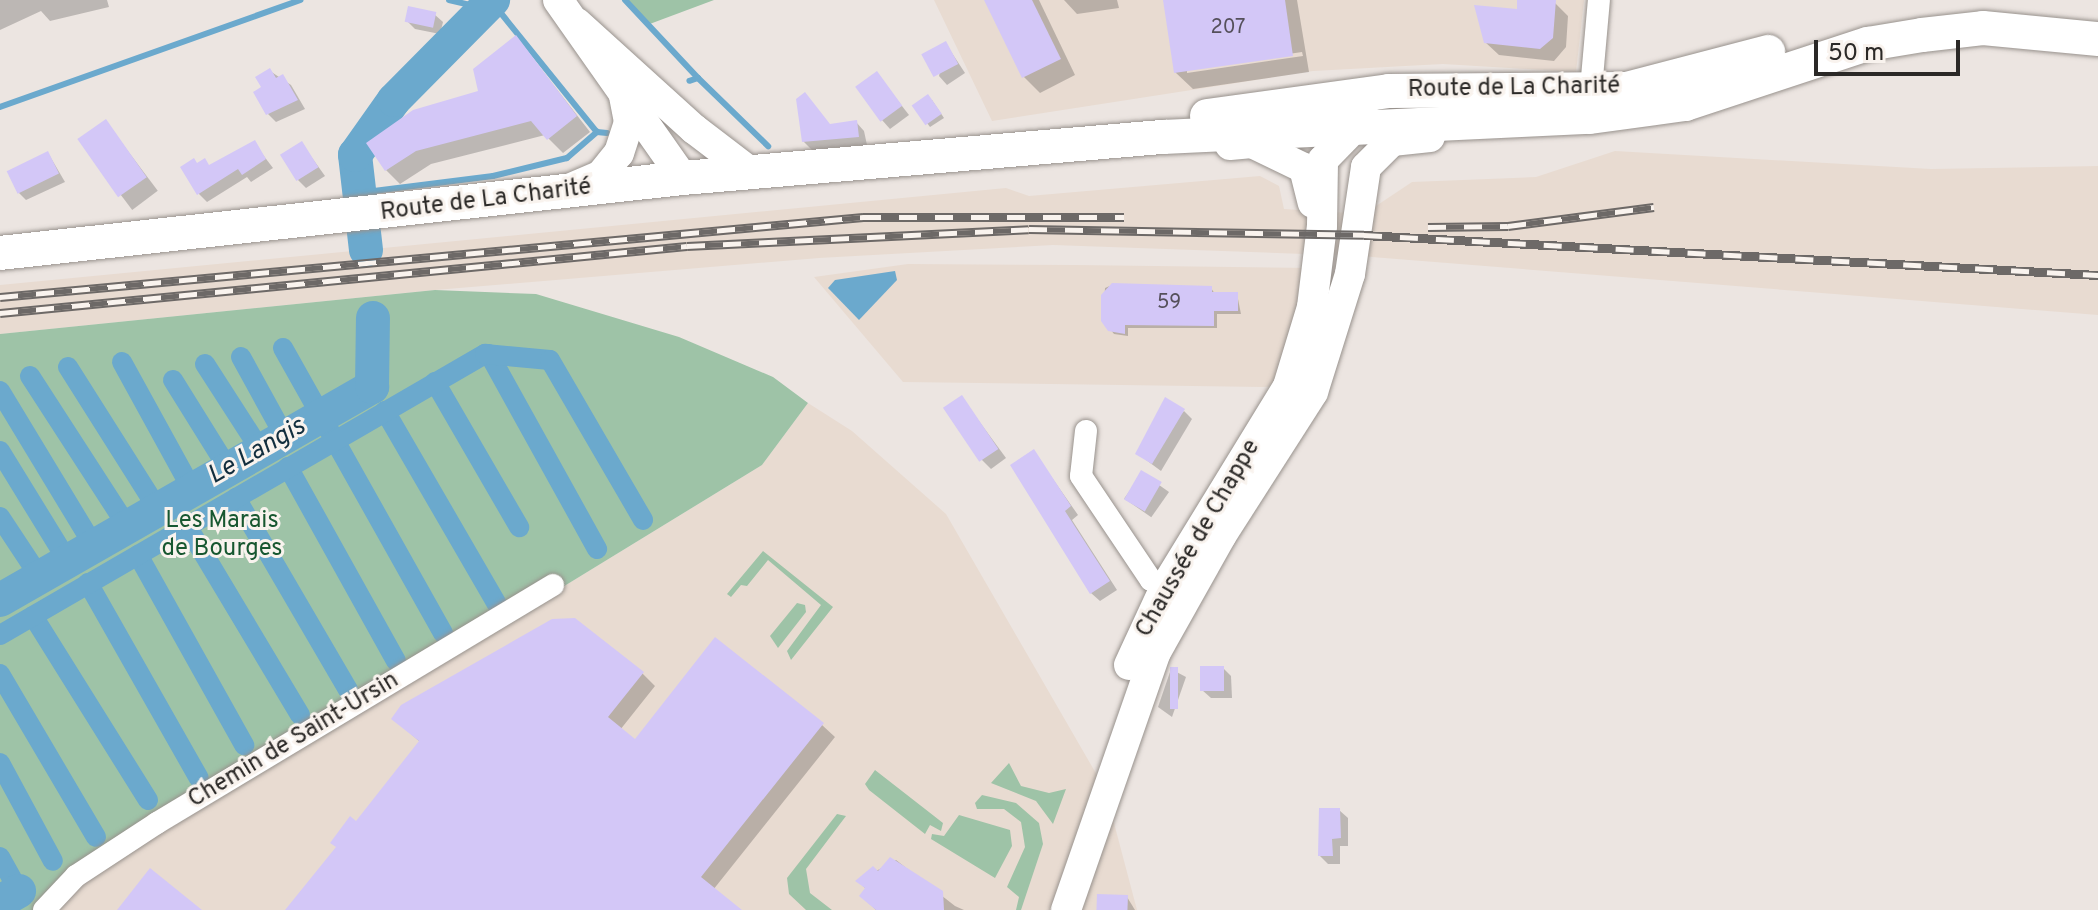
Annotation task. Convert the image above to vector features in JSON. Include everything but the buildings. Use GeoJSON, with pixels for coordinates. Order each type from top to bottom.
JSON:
{"type":"FeatureCollection","features":[{"type":"Feature","properties":{"kind":"main road","name":"Route de La Charité"},"geometry":{"type":"LineString","coordinates":[[973,156],[1030,141],[1389,91],[1517,93],[1590,104],[1704,73],[1865,21],[1986,9],[2098,18]]}},
{"type":"Feature","properties":{"kind":"main road"},"geometry":{"type":"LineString","coordinates":[[568,11],[683,178]]}},
{"type":"Feature","properties":{"kind":"main road"},"geometry":{"type":"LineString","coordinates":[[568,11],[694,129],[753,174]]}},
{"type":"Feature","properties":{"kind":"main road","name":"Route de La Charité"},"geometry":{"type":"LineString","coordinates":[[0,253],[387,214],[683,178],[973,156],[1163,137],[1335,136],[1590,104],[1685,104],[1868,44],[1922,35],[1983,28],[2098,39]]}},
{"type":"Feature","properties":{"kind":"main road"},"geometry":{"type":"LineString","coordinates":[[1271,106],[1335,136],[1364,117],[1517,93]]}},
{"type":"Feature","properties":{"kind":"main road"},"geometry":{"type":"LineString","coordinates":[[563,191],[601,175],[619,153],[629,122],[624,94]]}},
{"type":"Feature","properties":{"kind":"main road","name":"Chaussée de Chappe"},"geometry":{"type":"LineString","coordinates":[[1066,910],[1156,652],[1221,536],[1313,392],[1350,274],[1366,167],[1375,153],[1392,141],[1590,104]]}},
{"type":"Feature","properties":{"kind":"main road"},"geometry":{"type":"LineString","coordinates":[[683,178],[694,129]]}},
{"type":"Feature","properties":{"kind":"main road","name":"Chaussée de Chappe"},"geometry":{"type":"LineString","coordinates":[[1331,342],[1343,288],[1348,227],[1347,175],[1335,136]]}},
{"type":"Feature","properties":{"kind":"main road","name":"Chaussée de Chappe"},"geometry":{"type":"LineString","coordinates":[[1046,910],[1133,654],[1165,587],[1288,386],[1312,307],[1323,160],[1335,136]]}},
{"type":"Feature","properties":{"kind":"main road","name":"Chaussée de Chappe"},"geometry":{"type":"LineString","coordinates":[[973,156],[1023,161],[1252,143],[1277,151],[1304,168],[1313,198],[1312,307]]}},
{"type":"Feature","properties":{"kind":"street"},"geometry":{"type":"LineString","coordinates":[[1590,104],[1599,0]]}},
{"type":"Feature","properties":{"kind":"street"},"geometry":{"type":"LineString","coordinates":[[1086,431],[1081,476],[1151,580],[1165,587]]}},
{"type":"Feature","properties":{"kind":"street","name":"Chemin de Saint-Ursin"},"geometry":{"type":"LineString","coordinates":[[44,910],[76,876],[146,831],[553,585]]}},
{"type":"Feature","properties":{"kind":"shaded area"},"geometry":{"type":"Polygon","coordinates":[[[934,0],[1584,0],[1576,72],[1443,64],[1313,71],[992,121],[934,0]]]}},
{"type":"Feature","properties":{"kind":"shaded area"},"geometry":{"type":"Polygon","coordinates":[[[1615,151],[1931,169],[2098,166],[2098,315],[1359,256],[1053,245],[819,258],[435,290],[0,334],[0,285],[1006,188],[1029,196],[1260,176],[1279,186],[1284,209],[1364,214],[1412,182],[1536,177],[1615,151]]]}},
{"type":"Feature","properties":{"kind":"shaded area"},"geometry":{"type":"Polygon","coordinates":[[[908,264],[1312,268],[1276,386],[1263,387],[903,382],[814,277],[908,264]]]}},
{"type":"Feature","properties":{"kind":"shaded area"},"geometry":{"type":"Polygon","coordinates":[[[808,403],[852,431],[946,514],[1105,789],[1137,910],[52,910],[71,888],[762,465],[808,403]]]}},
{"type":"Feature","properties":{"kind":"green space"},"geometry":{"type":"Polygon","coordinates":[[[625,0],[714,0],[647,25],[625,0]]]}},
{"type":"Feature","properties":{"kind":"green space","name":"Les Marais de Bourges"},"geometry":{"type":"Polygon","coordinates":[[[435,290],[536,294],[679,337],[773,377],[808,403],[762,465],[71,888],[52,910],[0,910],[0,334],[435,290]]]}},
{"type":"Feature","properties":{"kind":"green space"},"geometry":{"type":"Polygon","coordinates":[[[763,551],[833,607],[791,660],[787,651],[821,605],[768,560],[747,586],[741,585],[731,597],[727,594],[763,551]]]}},
{"type":"Feature","properties":{"kind":"green space"},"geometry":{"type":"Polygon","coordinates":[[[797,603],[805,605],[806,612],[778,648],[770,636],[797,603]]]}},
{"type":"Feature","properties":{"kind":"green space"},"geometry":{"type":"Polygon","coordinates":[[[1009,763],[1021,786],[1049,793],[1066,789],[1053,824],[1036,801],[991,783],[1009,763]]]}},
{"type":"Feature","properties":{"kind":"green space"},"geometry":{"type":"Polygon","coordinates":[[[875,770],[943,823],[941,831],[930,825],[925,834],[869,790],[865,784],[875,770]]]}},
{"type":"Feature","properties":{"kind":"green space"},"geometry":{"type":"Polygon","coordinates":[[[982,795],[1016,803],[1039,823],[1043,844],[1021,910],[1016,910],[1019,897],[1007,887],[1025,847],[1021,822],[1004,809],[977,809],[975,803],[982,795]]]}},
{"type":"Feature","properties":{"kind":"green space"},"geometry":{"type":"Polygon","coordinates":[[[837,814],[846,816],[806,869],[810,893],[832,910],[806,910],[789,894],[787,878],[837,814]]]}},
{"type":"Feature","properties":{"kind":"green space"},"geometry":{"type":"Polygon","coordinates":[[[959,815],[1010,830],[1012,846],[995,878],[931,839],[932,834],[944,836],[959,815]]]}},
{"type":"Feature","properties":{"kind":"water"},"geometry":{"type":"Polygon","coordinates":[[[895,271],[897,280],[859,320],[828,288],[835,280],[895,271]]]}},
{"type":"Feature","properties":{"kind":"waterway"},"geometry":{"type":"LineString","coordinates":[[0,107],[301,0]]}},
{"type":"Feature","properties":{"kind":"waterway"},"geometry":{"type":"LineString","coordinates":[[449,0],[500,12],[597,132]]}},
{"type":"Feature","properties":{"kind":"waterway","name":"Le Langis"},"geometry":{"type":"LineString","coordinates":[[366,250],[355,155],[394,100],[493,0]]}},
{"type":"Feature","properties":{"kind":"waterway"},"geometry":{"type":"LineString","coordinates":[[625,0],[698,78],[689,81]]}},
{"type":"Feature","properties":{"kind":"waterway"},"geometry":{"type":"LineString","coordinates":[[698,78],[768,146]]}},
{"type":"Feature","properties":{"kind":"waterway"},"geometry":{"type":"LineString","coordinates":[[358,193],[493,176],[567,158],[597,132],[607,133]]}},
{"type":"Feature","properties":{"kind":"waterway","name":"Le Langis"},"geometry":{"type":"LineString","coordinates":[[0,600],[372,387],[373,318]]}},
{"type":"Feature","properties":{"kind":"waterway"},"geometry":{"type":"LineString","coordinates":[[283,348],[443,633]]}},
{"type":"Feature","properties":{"kind":"waterway"},"geometry":{"type":"LineString","coordinates":[[0,635],[485,354],[550,360],[643,520]]}},
{"type":"Feature","properties":{"kind":"waterway"},"geometry":{"type":"LineString","coordinates":[[489,354],[597,549]]}},
{"type":"Feature","properties":{"kind":"waterway"},"geometry":{"type":"LineString","coordinates":[[241,357],[285,437]]}},
{"type":"Feature","properties":{"kind":"waterway"},"geometry":{"type":"LineString","coordinates":[[122,362],[193,491]]}},
{"type":"Feature","properties":{"kind":"waterway"},"geometry":{"type":"LineString","coordinates":[[205,364],[261,451]]}},
{"type":"Feature","properties":{"kind":"waterway"},"geometry":{"type":"LineString","coordinates":[[68,367],[159,511]]}},
{"type":"Feature","properties":{"kind":"waterway"},"geometry":{"type":"LineString","coordinates":[[30,376],[129,529]]}},
{"type":"Feature","properties":{"kind":"waterway"},"geometry":{"type":"LineString","coordinates":[[173,380],[229,470]]}},
{"type":"Feature","properties":{"kind":"waterway"},"geometry":{"type":"LineString","coordinates":[[435,382],[519,527]]}},
{"type":"Feature","properties":{"kind":"waterway"},"geometry":{"type":"LineString","coordinates":[[0,391],[95,548]]}},
{"type":"Feature","properties":{"kind":"waterway"},"geometry":{"type":"LineString","coordinates":[[385,411],[497,604]]}},
{"type":"Feature","properties":{"kind":"waterway"},"geometry":{"type":"LineString","coordinates":[[0,451],[69,563]]}},
{"type":"Feature","properties":{"kind":"waterway"},"geometry":{"type":"LineString","coordinates":[[288,467],[396,661]]}},
{"type":"Feature","properties":{"kind":"waterway"},"geometry":{"type":"LineString","coordinates":[[236,498],[348,690]]}},
{"type":"Feature","properties":{"kind":"waterway"},"geometry":{"type":"LineString","coordinates":[[0,517],[41,579]]}},
{"type":"Feature","properties":{"kind":"waterway"},"geometry":{"type":"LineString","coordinates":[[187,526],[300,715]]}},
{"type":"Feature","properties":{"kind":"waterway"},"geometry":{"type":"LineString","coordinates":[[138,555],[244,745]]}},
{"type":"Feature","properties":{"kind":"waterway"},"geometry":{"type":"LineString","coordinates":[[88,583],[199,778]]}},
{"type":"Feature","properties":{"kind":"waterway","name":"Le Langis"},"geometry":{"type":"LineString","coordinates":[[0,595],[3,599]]}},
{"type":"Feature","properties":{"kind":"waterway"},"geometry":{"type":"LineString","coordinates":[[33,616],[148,800]]}},
{"type":"Feature","properties":{"kind":"waterway"},"geometry":{"type":"LineString","coordinates":[[0,674],[96,837]]}},
{"type":"Feature","properties":{"kind":"waterway"},"geometry":{"type":"LineString","coordinates":[[0,763],[53,861]]}},
{"type":"Feature","properties":{"kind":"waterway"},"geometry":{"type":"LineString","coordinates":[[0,857],[19,891]]}},
{"type":"Feature","properties":{"kind":"waterway"},"geometry":{"type":"LineString","coordinates":[[0,902],[19,891]]}},
{"type":"Feature","properties":{"kind":"railway"},"geometry":{"type":"LineString","coordinates":[[1428,227],[1508,226],[1654,207]]}},
{"type":"Feature","properties":{"kind":"railway"},"geometry":{"type":"LineString","coordinates":[[0,297],[863,217],[1124,217]]}},
{"type":"Feature","properties":{"kind":"railway"},"geometry":{"type":"LineString","coordinates":[[0,313],[687,246],[1029,229],[1364,235],[2098,275]]}}]}
